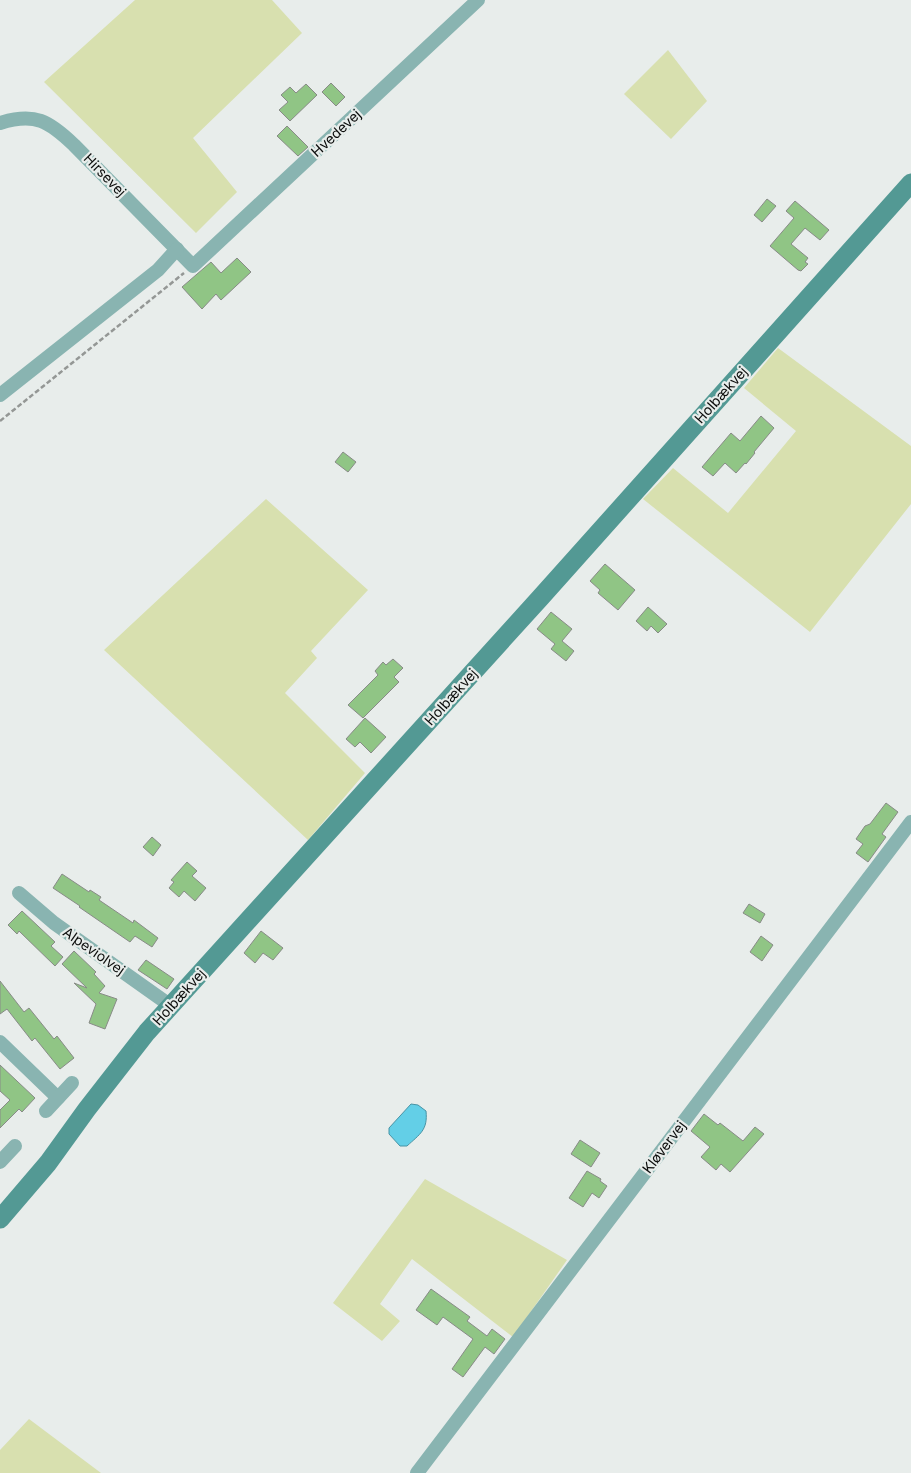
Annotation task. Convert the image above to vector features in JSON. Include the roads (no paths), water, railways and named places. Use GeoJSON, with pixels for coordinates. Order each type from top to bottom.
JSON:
{"type":"FeatureCollection","features":[{"type":"Feature","properties":{"kind":"street","name":"Hvedevej"},"geometry":{"type":"LineString","coordinates":[[193,266],[478,0]]}},
{"type":"Feature","properties":{"kind":"street","name":"Hirsevej"},"geometry":{"type":"LineString","coordinates":[[0,123],[14,118],[26,117],[42,121],[59,130],[193,266]]}},
{"type":"Feature","properties":{"kind":"street","name":"Holbækvej"},"geometry":{"type":"LineString","coordinates":[[0,1219],[48,1163],[118,1068],[171,1006],[541,597],[911,183]]}},
{"type":"Feature","properties":{"kind":"street"},"geometry":{"type":"LineString","coordinates":[[0,395],[158,270],[177,249]]}},
{"type":"Feature","properties":{"kind":"street","name":"Kløvervej"},"geometry":{"type":"LineString","coordinates":[[418,1473],[911,822]]}},
{"type":"Feature","properties":{"kind":"street","name":"Alpeviolvej"},"geometry":{"type":"LineString","coordinates":[[19,893],[54,923],[171,1006]]}},
{"type":"Feature","properties":{"kind":"street"},"geometry":{"type":"LineString","coordinates":[[0,1042],[58,1098]]}},
{"type":"Feature","properties":{"kind":"street"},"geometry":{"type":"LineString","coordinates":[[46,1111],[72,1083]]}},
{"type":"Feature","properties":{"kind":"street"},"geometry":{"type":"LineString","coordinates":[[0,1162],[14,1146]]}},
{"type":"Feature","properties":{"kind":"water"},"geometry":{"type":"Polygon","coordinates":[[[411,1104],[418,1105],[426,1111],[426,1123],[422,1131],[407,1146],[400,1146],[389,1134],[389,1128],[411,1104]]]}}]}
